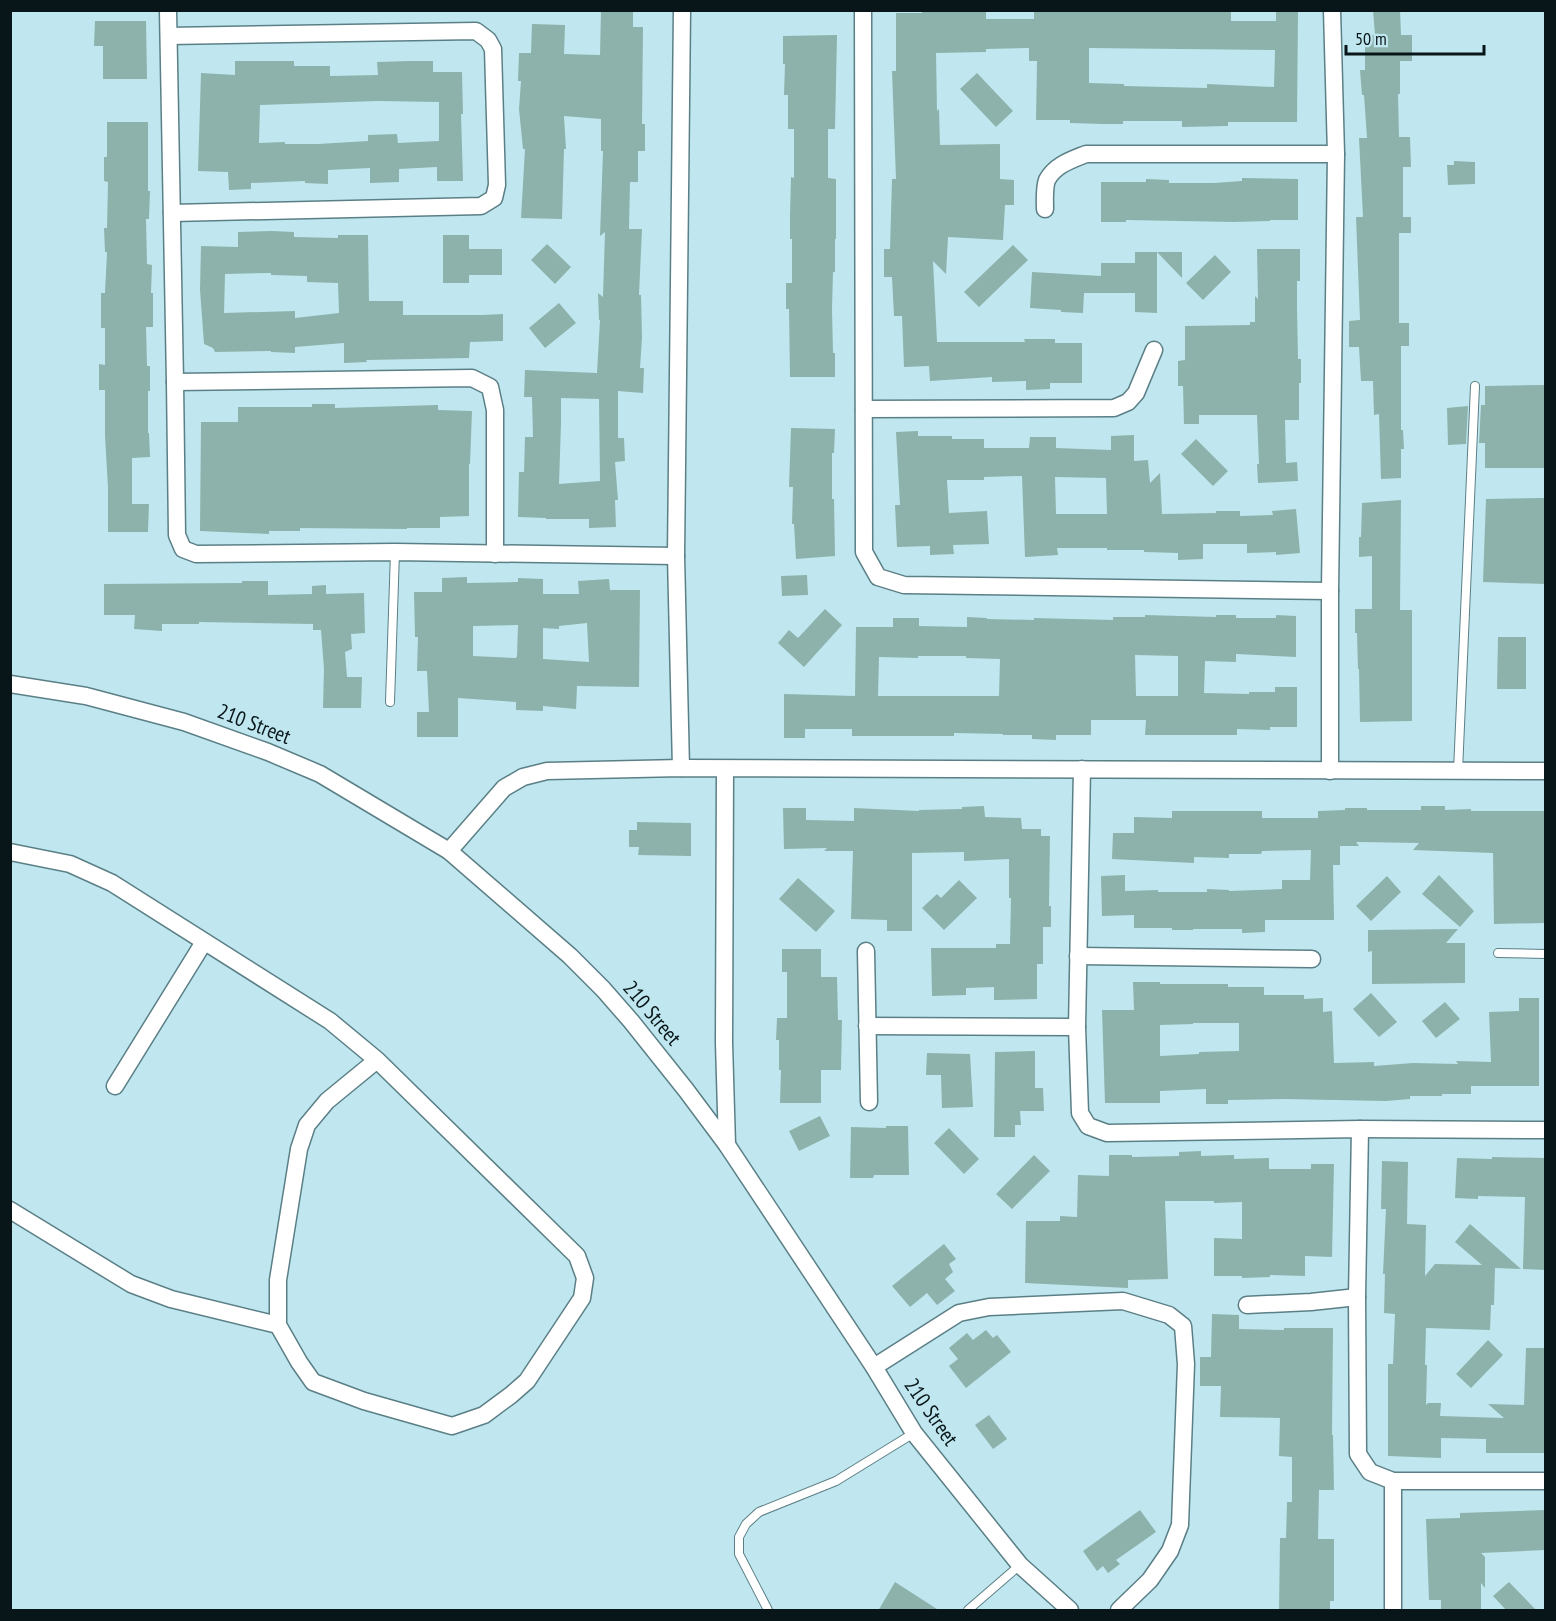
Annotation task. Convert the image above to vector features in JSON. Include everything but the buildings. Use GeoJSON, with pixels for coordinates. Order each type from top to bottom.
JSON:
{"type":"FeatureCollection","features":[{"type":"Feature","properties":{"kind":"street"},"geometry":{"type":"LineString","coordinates":[[168,10],[177,536],[183,549],[196,554],[395,552],[676,556]]}},
{"type":"Feature","properties":{"kind":"street"},"geometry":{"type":"LineString","coordinates":[[681,768],[676,556],[682,10]]}},
{"type":"Feature","properties":{"kind":"street"},"geometry":{"type":"LineString","coordinates":[[863,10],[864,552],[878,577],[904,585],[1330,591]]}},
{"type":"Feature","properties":{"kind":"street"},"geometry":{"type":"LineString","coordinates":[[1330,771],[1336,154],[1332,10]]}},
{"type":"Feature","properties":{"kind":"street"},"geometry":{"type":"LineString","coordinates":[[169,36],[476,31],[488,40],[494,49],[497,185],[494,198],[481,206],[172,213]]}},
{"type":"Feature","properties":{"kind":"street"},"geometry":{"type":"LineString","coordinates":[[1045,209],[1046,182],[1055,170],[1066,162],[1086,154],[1336,154]]}},
{"type":"Feature","properties":{"kind":"street"},"geometry":{"type":"LineString","coordinates":[[864,409],[1114,408],[1128,402],[1136,393],[1154,350]]}},
{"type":"Feature","properties":{"kind":"street"},"geometry":{"type":"LineString","coordinates":[[176,381],[472,378],[490,387],[495,410],[495,554]]}},
{"type":"Feature","properties":{"kind":"street","name":"210 Street"},"geometry":{"type":"LineString","coordinates":[[10,684],[97,699],[184,722],[268,752],[320,774],[449,851],[570,956],[631,1021],[727,1145],[874,1367],[914,1433],[1020,1565],[1070,1611]]}},
{"type":"Feature","properties":{"kind":"street"},"geometry":{"type":"LineString","coordinates":[[449,851],[504,788],[523,777],[547,771],[681,768],[1545,771]]}},
{"type":"Feature","properties":{"kind":"street"},"geometry":{"type":"LineString","coordinates":[[725,769],[724,1043],[727,1145]]}},
{"type":"Feature","properties":{"kind":"street"},"geometry":{"type":"LineString","coordinates":[[1082,769],[1077,1027],[1080,1113],[1088,1126],[1107,1133],[1360,1129],[1545,1130]]}},
{"type":"Feature","properties":{"kind":"street"},"geometry":{"type":"LineString","coordinates":[[10,852],[70,864],[112,883],[330,1021],[377,1060],[577,1256],[585,1278],[582,1298],[527,1381],[484,1414],[452,1426],[364,1401],[313,1382],[298,1362],[278,1325],[278,1280],[299,1149],[307,1125],[327,1101],[377,1060]]}},
{"type":"Feature","properties":{"kind":"street"},"geometry":{"type":"LineString","coordinates":[[115,1086],[204,942]]}},
{"type":"Feature","properties":{"kind":"street"},"geometry":{"type":"LineString","coordinates":[[866,951],[869,1102]]}},
{"type":"Feature","properties":{"kind":"street"},"geometry":{"type":"LineString","coordinates":[[1078,956],[1312,959]]}},
{"type":"Feature","properties":{"kind":"street"},"geometry":{"type":"LineString","coordinates":[[867,1026],[1077,1027]]}},
{"type":"Feature","properties":{"kind":"street"},"geometry":{"type":"LineString","coordinates":[[1360,1129],[1357,1297],[1358,1455],[1370,1472],[1393,1481],[1545,1481]]}},
{"type":"Feature","properties":{"kind":"street"},"geometry":{"type":"LineString","coordinates":[[10,1210],[131,1284],[171,1299],[278,1325]]}},
{"type":"Feature","properties":{"kind":"street"},"geometry":{"type":"LineString","coordinates":[[1247,1305],[1300,1303],[1357,1297]]}},
{"type":"Feature","properties":{"kind":"street"},"geometry":{"type":"LineString","coordinates":[[874,1367],[959,1313],[989,1307],[1123,1301],[1169,1315],[1183,1326],[1186,1364],[1180,1525],[1170,1551],[1149,1580],[1119,1611]]}},
{"type":"Feature","properties":{"kind":"street"},"geometry":{"type":"LineString","coordinates":[[1392,1608],[1393,1481]]}},
{"type":"Feature","properties":{"kind":"lane"},"geometry":{"type":"LineString","coordinates":[[1458,771],[1475,386]]}},
{"type":"Feature","properties":{"kind":"lane"},"geometry":{"type":"LineString","coordinates":[[390,702],[395,552]]}},
{"type":"Feature","properties":{"kind":"lane"},"geometry":{"type":"LineString","coordinates":[[1498,953],[1545,954]]}},
{"type":"Feature","properties":{"kind":"lane"},"geometry":{"type":"LineString","coordinates":[[768,1611],[739,1554],[739,1537],[746,1524],[759,1512],[836,1480],[914,1433]]}},
{"type":"Feature","properties":{"kind":"lane"},"geometry":{"type":"LineString","coordinates":[[968,1611],[1020,1565]]}}]}
